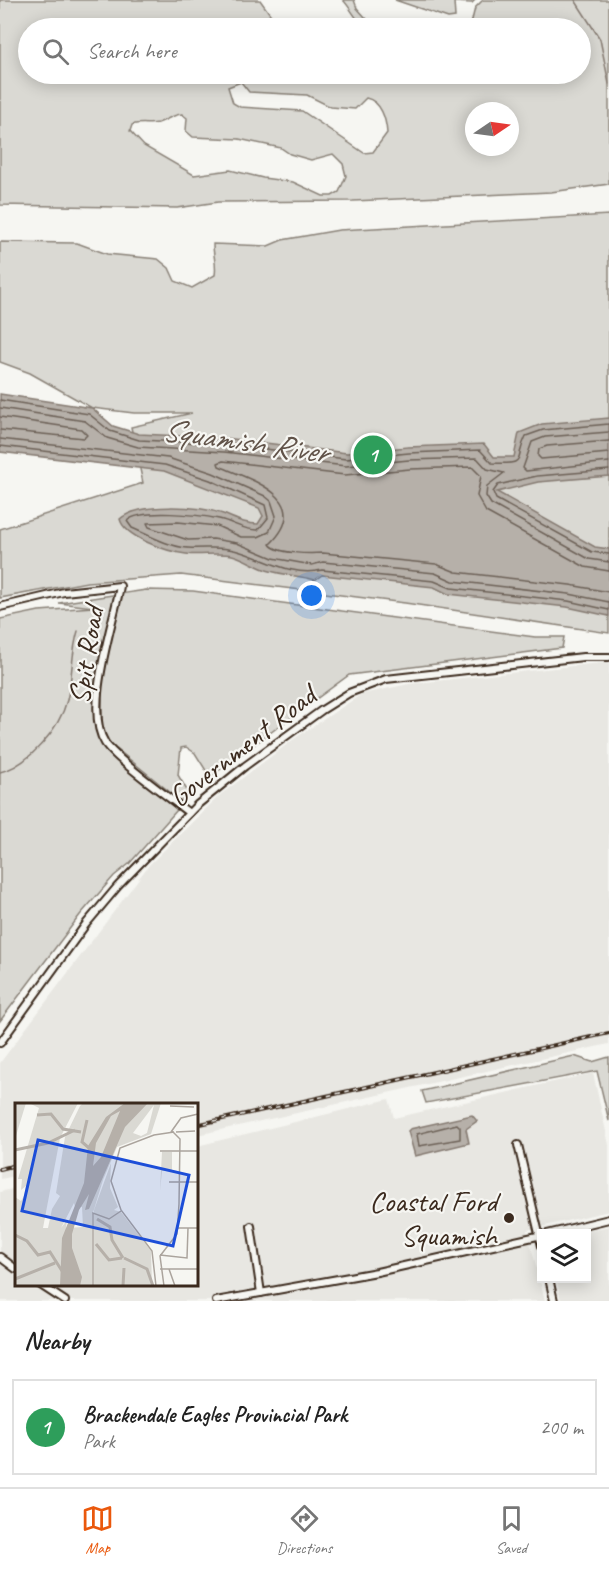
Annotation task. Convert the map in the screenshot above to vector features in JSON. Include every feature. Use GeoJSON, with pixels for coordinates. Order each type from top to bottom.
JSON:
{"type":"FeatureCollection","features":[{"type":"Feature","properties":{"kind":"street","name":"Spit Road"},"geometry":{"type":"LineString","coordinates":[[0,607],[64,592],[120,586],[104,650],[99,707],[100,731],[110,749],[189,813]]}},
{"type":"Feature","properties":{"kind":"street","name":"Government Road"},"geometry":{"type":"LineString","coordinates":[[0,1043],[86,924],[189,813],[245,766],[322,710],[367,685],[411,675],[584,657],[609,657]]}},
{"type":"Feature","properties":{"kind":"street"},"geometry":{"type":"LineString","coordinates":[[518,1145],[539,1229]]}},
{"type":"Feature","properties":{"kind":"street"},"geometry":{"type":"LineString","coordinates":[[565,1229],[609,1219]]}},
{"type":"Feature","properties":{"kind":"street"},"geometry":{"type":"LineString","coordinates":[[251,1226],[261,1293]]}},
{"type":"Feature","properties":{"kind":"street"},"geometry":{"type":"LineString","coordinates":[[216,1301],[368,1274],[537,1236]]}},
{"type":"Feature","properties":{"kind":"street"},"geometry":{"type":"LineString","coordinates":[[0,1257],[15,1268]]}},
{"type":"Feature","properties":{"kind":"street"},"geometry":{"type":"LineString","coordinates":[[550,1283],[554,1301]]}},
{"type":"Feature","properties":{"kind":"street"},"geometry":{"type":"LineString","coordinates":[[42,1286],[65,1301]]}},
{"type":"Feature","properties":{"kind":"shaded area"},"geometry":{"type":"Polygon","coordinates":[[[0,0],[260,0],[273,18],[18,18],[18,84],[236,84],[228,87],[233,103],[240,107],[302,111],[364,153],[373,152],[387,133],[382,111],[371,100],[366,98],[355,109],[331,107],[307,95],[249,92],[243,84],[591,84],[591,18],[472,18],[475,8],[483,0],[609,0],[609,184],[551,192],[353,201],[218,202],[177,208],[0,205],[0,0]],[[182,114],[158,123],[132,125],[130,131],[144,146],[194,175],[230,170],[293,182],[323,196],[332,196],[339,192],[346,176],[343,164],[333,154],[311,160],[290,154],[281,148],[239,139],[193,137],[186,131],[187,118],[182,114]]]}},
{"type":"Feature","properties":{"kind":"shaded area"},"geometry":{"type":"Polygon","coordinates":[[[343,0],[354,0],[357,8],[366,18],[357,18],[343,0]]]}},
{"type":"Feature","properties":{"kind":"shaded area"},"geometry":{"type":"Polygon","coordinates":[[[395,0],[475,0],[472,3],[454,2],[455,17],[448,18],[395,0]]]}},
{"type":"Feature","properties":{"kind":"shaded area"},"geometry":{"type":"Polygon","coordinates":[[[609,215],[609,633],[405,603],[181,575],[87,582],[0,598],[0,529],[143,483],[131,427],[192,413],[134,413],[92,408],[30,373],[0,362],[0,242],[77,243],[107,254],[158,259],[169,268],[175,281],[192,288],[215,275],[213,244],[268,246],[282,240],[339,230],[609,215]]]}},
{"type":"Feature","properties":{"kind":"shaded area"},"geometry":{"type":"Polygon","coordinates":[[[146,590],[193,591],[535,637],[564,637],[562,648],[349,675],[210,777],[195,753],[186,747],[181,748],[178,775],[188,792],[181,801],[108,742],[102,724],[102,695],[99,696],[105,632],[97,683],[99,737],[177,810],[80,915],[0,1021],[0,619],[39,611],[93,607],[59,603],[146,590]]]}},
{"type":"Feature","properties":{"kind":"shaded area"},"geometry":{"type":"Polygon","coordinates":[[[609,662],[609,1044],[198,1135],[198,1103],[15,1103],[15,1176],[0,1179],[0,1063],[149,865],[220,795],[294,739],[362,694],[409,684],[609,662]]]}},
{"type":"Feature","properties":{"kind":"shaded area"},"geometry":{"type":"Polygon","coordinates":[[[574,1056],[592,1062],[609,1057],[609,1121],[597,1071],[426,1103],[422,1091],[574,1056]]]}},
{"type":"Feature","properties":{"kind":"shaded area"},"geometry":{"type":"Polygon","coordinates":[[[593,1073],[609,1145],[609,1211],[527,1230],[537,1269],[537,1283],[540,1283],[545,1301],[0,1301],[0,1192],[15,1188],[15,1286],[198,1286],[198,1146],[389,1099],[394,1118],[593,1073]]]}},
{"type":"Feature","properties":{"kind":"shaded area"},"geometry":{"type":"Polygon","coordinates":[[[609,1226],[609,1301],[561,1301],[557,1283],[591,1283],[591,1229],[609,1226]]]}},
{"type":"Feature","properties":{"kind":"water","name":"Squamish River"},"geometry":{"type":"Polygon","coordinates":[[[0,394],[92,408],[113,426],[139,434],[225,438],[347,453],[408,447],[484,444],[494,457],[514,457],[519,433],[542,424],[609,418],[609,476],[538,482],[497,492],[595,547],[609,549],[609,616],[567,607],[448,594],[434,587],[322,575],[315,580],[265,570],[232,555],[186,554],[158,547],[129,532],[120,519],[140,510],[170,507],[213,511],[253,524],[258,524],[263,516],[259,508],[164,471],[0,452],[0,394]]]}},
{"type":"Feature","properties":{"kind":"water"},"geometry":{"type":"Polygon","coordinates":[[[472,1115],[477,1121],[466,1129],[469,1143],[415,1156],[408,1131],[410,1129],[472,1115]]]}},
{"type":"Feature","properties":{"kind":"waterway"},"geometry":{"type":"LineString","coordinates":[[575,0],[587,18]]}},
{"type":"Feature","properties":{"kind":"waterway"},"geometry":{"type":"LineString","coordinates":[[591,25],[600,39],[609,84]]}},
{"type":"Feature","properties":{"kind":"waterway"},"geometry":{"type":"LineString","coordinates":[[0,772],[11,768],[32,754],[58,722],[67,700],[78,631]]}},
{"type":"Feature","properties":{"kind":"railway"},"geometry":{"type":"LineString","coordinates":[[198,1125],[609,1033]]}},
{"type":"Feature","properties":{"kind":"railway"},"geometry":{"type":"LineString","coordinates":[[0,1169],[15,1165]]}},
{"type":"Feature","properties":{"kind":"place","name":"Brackendale Eagles Provincial Park"},"geometry":{"type":"Point","coordinates":[373,455]}},
{"type":"Feature","properties":{"kind":"place","name":"Coastal Ford Squamish"},"geometry":{"type":"Point","coordinates":[509,1218]}}]}
